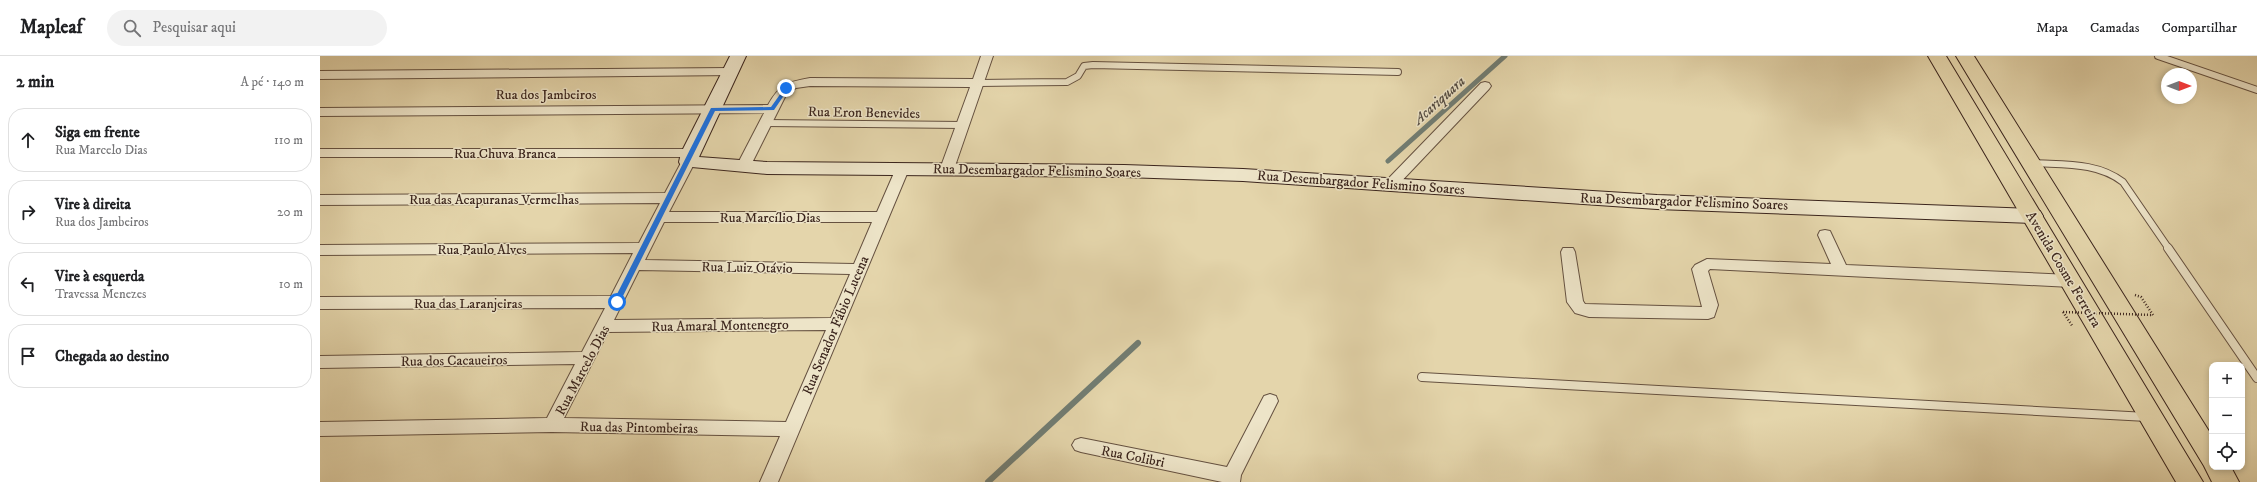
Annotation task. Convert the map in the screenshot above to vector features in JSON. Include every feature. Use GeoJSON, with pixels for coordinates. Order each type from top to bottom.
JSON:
{"type":"FeatureCollection","features":[{"type":"Feature","properties":{"kind":"main road","name":"Avenida Cosme Ferreira"},"geometry":{"type":"LineString","coordinates":[[1937,56],[2072,280],[2190,482]]}},
{"type":"Feature","properties":{"kind":"main road","name":"Avenida Cosme Ferreira"},"geometry":{"type":"LineString","coordinates":[[1965,56],[2209,453]]}},
{"type":"Feature","properties":{"kind":"main road"},"geometry":{"type":"LineString","coordinates":[[2219,470],[2226,482]]}},
{"type":"Feature","properties":{"kind":"street"},"geometry":{"type":"LineString","coordinates":[[947,169],[962,125],[979,83],[987,56]]}},
{"type":"Feature","properties":{"kind":"street"},"geometry":{"type":"LineString","coordinates":[[320,75],[734,64]]}},
{"type":"Feature","properties":{"kind":"street","name":"Rua Marcelo Dias"},"geometry":{"type":"LineString","coordinates":[[552,425],[636,265],[734,64]]}},
{"type":"Feature","properties":{"kind":"street"},"geometry":{"type":"LineString","coordinates":[[743,167],[781,93],[792,85],[810,82],[979,83]]}},
{"type":"Feature","properties":{"kind":"street"},"geometry":{"type":"LineString","coordinates":[[1391,184],[1485,86]]}},
{"type":"Feature","properties":{"kind":"street","name":"Rua dos Jambeiros"},"geometry":{"type":"LineString","coordinates":[[320,112],[772,109]]}},
{"type":"Feature","properties":{"kind":"street","name":"Rua Chuva Branca"},"geometry":{"type":"LineString","coordinates":[[320,153],[689,157]]}},
{"type":"Feature","properties":{"kind":"street","name":"Rua Desembargador Felismino Soares"},"geometry":{"type":"LineString","coordinates":[[689,157],[743,167],[1244,174],[1657,202],[2033,216]]}},
{"type":"Feature","properties":{"kind":"street","name":"Rua Senador Fábio Lucena"},"geometry":{"type":"LineString","coordinates":[[769,482],[880,217],[902,169]]}},
{"type":"Feature","properties":{"kind":"street","name":"Rua das Acapuranas Vermelhas"},"geometry":{"type":"LineString","coordinates":[[320,200],[669,198]]}},
{"type":"Feature","properties":{"kind":"street","name":"Rua Marcílio Dias"},"geometry":{"type":"LineString","coordinates":[[660,217],[880,217]]}},
{"type":"Feature","properties":{"kind":"street"},"geometry":{"type":"LineString","coordinates":[[1825,236],[1841,270]]}},
{"type":"Feature","properties":{"kind":"street","name":"Rua Paulo Alves"},"geometry":{"type":"LineString","coordinates":[[320,250],[644,248]]}},
{"type":"Feature","properties":{"kind":"street"},"geometry":{"type":"LineString","coordinates":[[1568,252],[1575,302],[1580,309],[1589,311],[1708,312],[1710,305],[1700,270],[1707,264],[2072,280]]}},
{"type":"Feature","properties":{"kind":"street","name":"Rua Luiz Otávio"},"geometry":{"type":"LineString","coordinates":[[636,265],[859,269]]}},
{"type":"Feature","properties":{"kind":"street","name":"Rua das Laranjeiras"},"geometry":{"type":"LineString","coordinates":[[320,304],[617,302]]}},
{"type":"Feature","properties":{"kind":"street","name":"Rua Amaral Montenegro"},"geometry":{"type":"LineString","coordinates":[[605,326],[835,324]]}},
{"type":"Feature","properties":{"kind":"street","name":"Rua dos Cacaueiros"},"geometry":{"type":"LineString","coordinates":[[320,362],[588,358]]}},
{"type":"Feature","properties":{"kind":"street","name":"Rua Colibri"},"geometry":{"type":"LineString","coordinates":[[1081,445],[1231,479],[1270,401]]}},
{"type":"Feature","properties":{"kind":"street","name":"Rua das Pintombeiras"},"geometry":{"type":"LineString","coordinates":[[320,429],[552,425],[791,429]]}},
{"type":"Feature","properties":{"kind":"lane"},"geometry":{"type":"LineString","coordinates":[[2158,56],[2257,90]]}},
{"type":"Feature","properties":{"kind":"lane"},"geometry":{"type":"LineString","coordinates":[[979,83],[1067,82],[1078,76],[1084,66],[1093,65],[1398,72]]}},
{"type":"Feature","properties":{"kind":"lane","name":"Rua Eron Benevides"},"geometry":{"type":"LineString","coordinates":[[766,123],[962,125]]}},
{"type":"Feature","properties":{"kind":"lane"},"geometry":{"type":"LineString","coordinates":[[2031,163],[2100,169],[2115,174],[2123,182],[2257,378]]}},
{"type":"Feature","properties":{"kind":"lane"},"geometry":{"type":"LineString","coordinates":[[1422,377],[2151,417]]}},
{"type":"Feature","properties":{"kind":"path"},"geometry":{"type":"LineString","coordinates":[[2063,312],[2153,315]]}},
{"type":"Feature","properties":{"kind":"waterway","name":"Acariquara"},"geometry":{"type":"LineString","coordinates":[[1388,161],[1505,56]]}},
{"type":"Feature","properties":{"kind":"waterway"},"geometry":{"type":"LineString","coordinates":[[988,482],[1138,343]]}},
{"type":"Feature","properties":{"kind":"route"},"geometry":{"type":"LineString","coordinates":[[617,302],[688,162],[690,153],[713,109],[772,109],[781,93],[786,88]]}}]}
